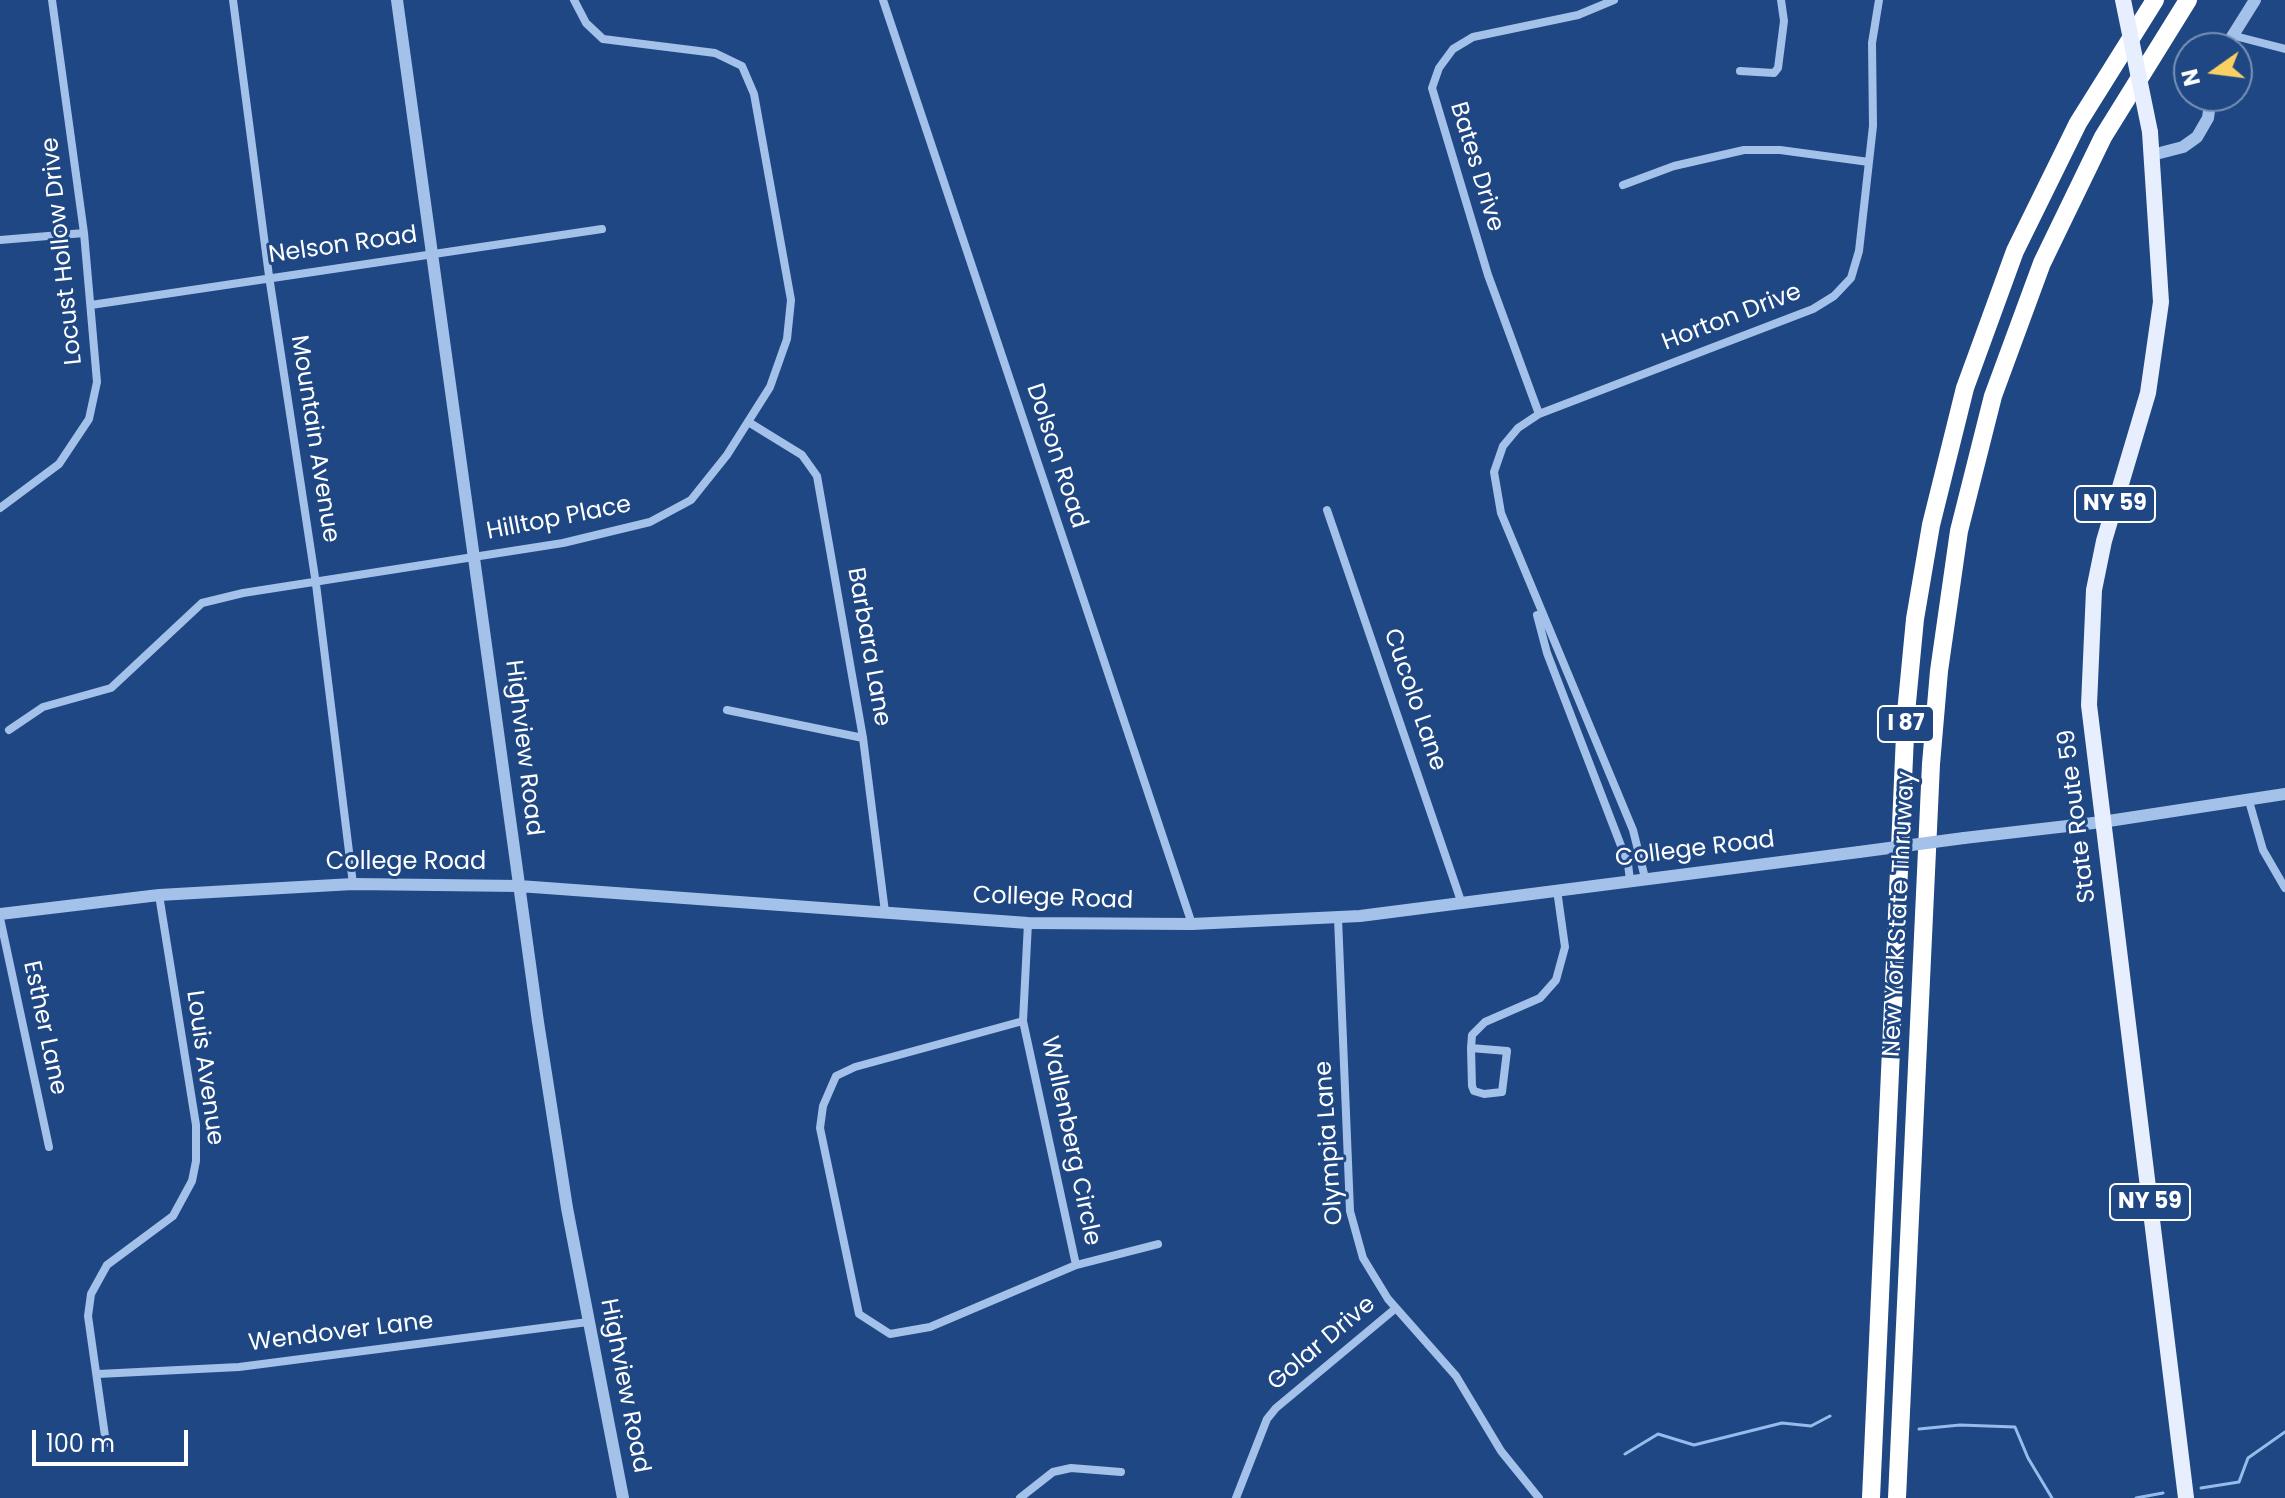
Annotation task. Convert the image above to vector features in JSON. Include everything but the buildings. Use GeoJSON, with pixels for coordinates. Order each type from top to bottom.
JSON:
{"type":"FeatureCollection","features":[{"type":"Feature","properties":{"kind":"highway","name":"New York State Thruway"},"geometry":{"type":"LineString","coordinates":[[1871,1498],[1906,713],[1915,619],[1931,525],[1965,388],[2015,251],[2078,123],[2155,0]]}},
{"type":"Feature","properties":{"kind":"highway","name":"New York State Thruway"},"geometry":{"type":"LineString","coordinates":[[1897,1498],[1931,764],[1940,659],[1959,531],[1993,396],[2042,263],[2103,137],[2188,0]]}},
{"type":"Feature","properties":{"kind":"main road","name":"State Route 59"},"geometry":{"type":"LineString","coordinates":[[2123,0],[2150,132],[2161,254],[2161,302],[2156,354],[2138,431],[2104,541],[2094,590],[2089,645],[2089,705],[2186,1498]]}},
{"type":"Feature","properties":{"kind":"street","name":"Locust Hollow Drive"},"geometry":{"type":"LineString","coordinates":[[0,508],[59,464],[89,419],[97,382],[84,233],[52,0]]}},
{"type":"Feature","properties":{"kind":"street","name":"Mountain Avenue"},"geometry":{"type":"LineString","coordinates":[[233,0],[269,276],[316,584],[353,884]]}},
{"type":"Feature","properties":{"kind":"street","name":"Highview Road"},"geometry":{"type":"LineString","coordinates":[[397,0],[557,1146],[623,1498]]}},
{"type":"Feature","properties":{"kind":"street","name":"Hilltop Place"},"geometry":{"type":"LineString","coordinates":[[9,730],[43,707],[111,688],[202,603],[243,593],[563,543],[650,522],[691,500],[750,423],[770,387],[787,339],[791,300],[754,94],[742,66],[715,53],[603,39],[586,23],[574,0]]}},
{"type":"Feature","properties":{"kind":"street","name":"Dolson Road"},"geometry":{"type":"LineString","coordinates":[[883,0],[1192,924]]}},
{"type":"Feature","properties":{"kind":"street","name":"Bates Drive"},"geometry":{"type":"LineString","coordinates":[[1539,414],[1488,275],[1432,88],[1439,68],[1453,49],[1473,37],[1578,15],[1614,0]]}},
{"type":"Feature","properties":{"kind":"street"},"geometry":{"type":"LineString","coordinates":[[1740,71],[1774,73],[1778,68],[1784,21],[1781,0]]}},
{"type":"Feature","properties":{"kind":"street","name":"Horton Drive"},"geometry":{"type":"LineString","coordinates":[[1645,878],[1633,830],[1497,502],[1494,472],[1503,446],[1518,428],[1539,414],[1813,309],[1834,296],[1851,278],[1859,251],[1873,126],[1872,43],[1879,0]]}},
{"type":"Feature","properties":{"kind":"street"},"geometry":{"type":"LineString","coordinates":[[2233,32],[2255,0]]}},
{"type":"Feature","properties":{"kind":"street"},"geometry":{"type":"LineString","coordinates":[[2253,41],[2285,49]]}},
{"type":"Feature","properties":{"kind":"street"},"geometry":{"type":"LineString","coordinates":[[2152,155],[2183,147],[2197,137],[2209,112]]}},
{"type":"Feature","properties":{"kind":"street"},"geometry":{"type":"LineString","coordinates":[[1623,185],[1674,166],[1744,150],[1780,150],[1869,162]]}},
{"type":"Feature","properties":{"kind":"street","name":"Nelson Road"},"geometry":{"type":"LineString","coordinates":[[91,305],[269,276],[602,229]]}},
{"type":"Feature","properties":{"kind":"street"},"geometry":{"type":"LineString","coordinates":[[0,240],[84,233]]}},
{"type":"Feature","properties":{"kind":"street","name":"Barbara Lane"},"geometry":{"type":"LineString","coordinates":[[750,423],[802,455],[817,476],[863,738],[885,912]]}},
{"type":"Feature","properties":{"kind":"street","name":"Cucolo Lane"},"geometry":{"type":"LineString","coordinates":[[1327,510],[1462,904]]}},
{"type":"Feature","properties":{"kind":"street","name":"Horton Drive"},"geometry":{"type":"LineString","coordinates":[[1528,583],[1547,653],[1628,864],[1630,880]]}},
{"type":"Feature","properties":{"kind":"street"},"geometry":{"type":"LineString","coordinates":[[727,710],[863,738]]}},
{"type":"Feature","properties":{"kind":"street","name":"College Road"},"geometry":{"type":"LineString","coordinates":[[0,916],[159,895],[353,884],[519,886],[1028,923],[1192,924],[1338,918],[2102,822],[2285,794]]}},
{"type":"Feature","properties":{"kind":"street"},"geometry":{"type":"LineString","coordinates":[[2249,801],[2263,850],[2285,888]]}},
{"type":"Feature","properties":{"kind":"street"},"geometry":{"type":"LineString","coordinates":[[1471,1048],[1507,1051],[1502,1092],[1484,1094],[1474,1091],[1471,1048],[1472,1035],[1479,1026],[1540,998],[1556,980],[1565,947],[1557,890]]}},
{"type":"Feature","properties":{"kind":"street","name":"Louis Avenue"},"geometry":{"type":"LineString","coordinates":[[106,1443],[88,1316],[91,1294],[107,1265],[173,1216],[192,1181],[196,1161],[196,1125],[159,895]]}},
{"type":"Feature","properties":{"kind":"street","name":"Esther Lane"},"geometry":{"type":"LineString","coordinates":[[0,916],[49,1147]]}},
{"type":"Feature","properties":{"kind":"street","name":"Olympia Lane"},"geometry":{"type":"LineString","coordinates":[[1338,918],[1350,1211],[1363,1258],[1396,1308],[1456,1376],[1501,1451],[1539,1498]]}},
{"type":"Feature","properties":{"kind":"street","name":"Wallenberg Circle"},"geometry":{"type":"LineString","coordinates":[[1023,1021],[855,1067],[836,1076],[823,1106],[820,1128],[859,1314],[890,1334],[930,1327],[1076,1265],[1023,1021],[1028,923]]}},
{"type":"Feature","properties":{"kind":"street"},"geometry":{"type":"LineString","coordinates":[[1076,1265],[1158,1244]]}},
{"type":"Feature","properties":{"kind":"street","name":"Golar Drive"},"geometry":{"type":"LineString","coordinates":[[1236,1498],[1267,1419],[1276,1408],[1396,1308]]}},
{"type":"Feature","properties":{"kind":"street","name":"Wendover Lane"},"geometry":{"type":"LineString","coordinates":[[98,1374],[239,1367],[588,1322]]}},
{"type":"Feature","properties":{"kind":"street"},"geometry":{"type":"LineString","coordinates":[[1020,1498],[1053,1472],[1081,1468],[1121,1472]]}},
{"type":"Feature","properties":{"kind":"waterway"},"geometry":{"type":"LineString","coordinates":[[1625,1454],[1658,1434],[1694,1445],[1782,1423],[1811,1426],[1830,1416]]}},
{"type":"Feature","properties":{"kind":"waterway"},"geometry":{"type":"LineString","coordinates":[[1919,1429],[1960,1425],[2015,1427],[2028,1458],[2052,1498]]}},
{"type":"Feature","properties":{"kind":"waterway"},"geometry":{"type":"LineString","coordinates":[[2201,1488],[2239,1482],[2248,1458],[2285,1432]]}},
{"type":"Feature","properties":{"kind":"waterway"},"geometry":{"type":"LineString","coordinates":[[2136,1498],[2163,1493]]}}]}
